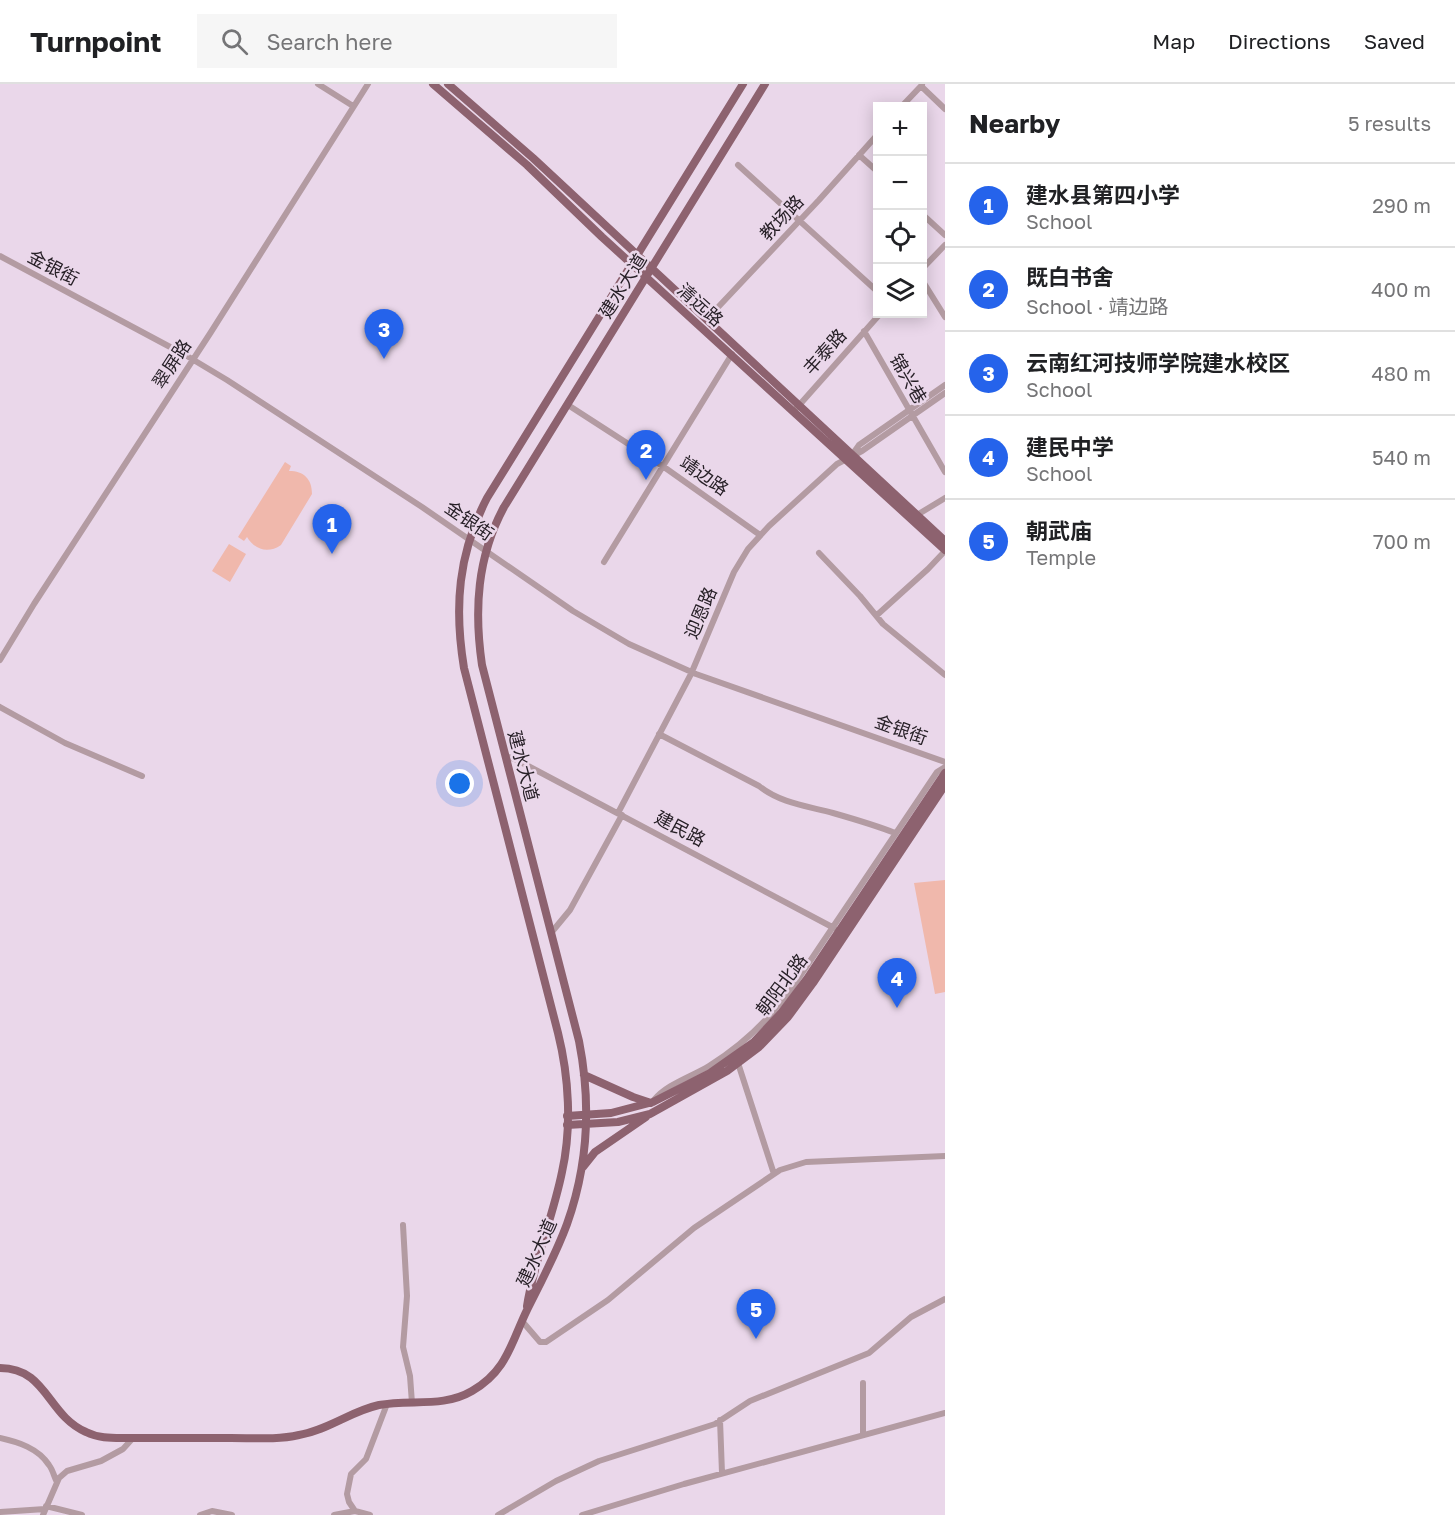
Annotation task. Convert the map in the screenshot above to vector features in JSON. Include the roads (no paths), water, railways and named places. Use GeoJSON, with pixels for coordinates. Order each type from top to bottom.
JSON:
{"type":"FeatureCollection","features":[{"type":"Feature","properties":{"kind":"main road","name":"清远路"},"geometry":{"type":"LineString","coordinates":[[433,84],[527,165],[732,354],[796,408]]}},
{"type":"Feature","properties":{"kind":"main road","name":"清远路"},"geometry":{"type":"LineString","coordinates":[[448,84],[533,158],[652,269],[945,551]]}},
{"type":"Feature","properties":{"kind":"main road","name":"建水大道"},"geometry":{"type":"LineString","coordinates":[[526,1311],[562,1173],[567,1125],[566,1081],[561,1045],[464,668],[458,626],[458,601],[463,566],[469,540],[487,498],[743,84]]}},
{"type":"Feature","properties":{"kind":"main road","name":"建水大道"},"geometry":{"type":"LineString","coordinates":[[526,1311],[538,1291],[567,1224],[582,1168],[586,1124],[584,1075],[579,1041],[485,681],[478,636],[477,603],[486,551],[504,507],[765,84]]}},
{"type":"Feature","properties":{"kind":"main road","name":"清远路"},"geometry":{"type":"LineString","coordinates":[[849,457],[945,541]]}},
{"type":"Feature","properties":{"kind":"main road","name":"朝阳北路"},"geometry":{"type":"LineString","coordinates":[[567,1116],[617,1112],[651,1103],[711,1073],[754,1042],[790,1002],[835,929],[945,773]]}},
{"type":"Feature","properties":{"kind":"main road","name":"朝阳北路"},"geometry":{"type":"LineString","coordinates":[[567,1125],[618,1122],[650,1114],[714,1079],[738,1063],[769,1037],[796,1007],[945,785]]}},
{"type":"Feature","properties":{"kind":"main road"},"geometry":{"type":"LineString","coordinates":[[584,1075],[651,1103]]}},
{"type":"Feature","properties":{"kind":"main road"},"geometry":{"type":"LineString","coordinates":[[582,1168],[595,1152],[650,1114]]}},
{"type":"Feature","properties":{"kind":"main road"},"geometry":{"type":"LineString","coordinates":[[0,1368],[13,1369],[29,1375],[63,1416],[81,1430],[103,1437],[290,1437],[316,1431],[359,1412],[387,1404],[449,1400],[477,1388],[502,1364],[513,1345],[526,1311]]}},
{"type":"Feature","properties":{"kind":"street"},"geometry":{"type":"LineString","coordinates":[[318,84],[353,106]]}},
{"type":"Feature","properties":{"kind":"street","name":"翠屏路"},"geometry":{"type":"LineString","coordinates":[[0,660],[368,84]]}},
{"type":"Feature","properties":{"kind":"street"},"geometry":{"type":"LineString","coordinates":[[906,102],[922,85],[945,110]]}},
{"type":"Feature","properties":{"kind":"street","name":"教场路"},"geometry":{"type":"LineString","coordinates":[[706,320],[873,140]]}},
{"type":"Feature","properties":{"kind":"street"},"geometry":{"type":"LineString","coordinates":[[859,155],[873,168]]}},
{"type":"Feature","properties":{"kind":"street"},"geometry":{"type":"LineString","coordinates":[[738,165],[873,287]]}},
{"type":"Feature","properties":{"kind":"street"},"geometry":{"type":"LineString","coordinates":[[927,219],[945,235]]}},
{"type":"Feature","properties":{"kind":"street"},"geometry":{"type":"LineString","coordinates":[[927,264],[944,249]]}},
{"type":"Feature","properties":{"kind":"street","name":"金银街"},"geometry":{"type":"LineString","coordinates":[[0,256],[227,380],[601,628],[647,653],[692,672],[945,762]]}},
{"type":"Feature","properties":{"kind":"street"},"geometry":{"type":"LineString","coordinates":[[927,288],[945,317]]}},
{"type":"Feature","properties":{"kind":"street","name":"丰泰路"},"geometry":{"type":"LineString","coordinates":[[796,408],[876,318]]}},
{"type":"Feature","properties":{"kind":"street","name":"锦兴巷"},"geometry":{"type":"LineString","coordinates":[[864,331],[945,472]]}},
{"type":"Feature","properties":{"kind":"street"},"geometry":{"type":"LineString","coordinates":[[604,562],[732,354]]}},
{"type":"Feature","properties":{"kind":"street","name":"迎恩路"},"geometry":{"type":"LineString","coordinates":[[551,933],[570,910],[692,672],[737,566],[760,535],[837,464],[862,451],[945,385]]}},
{"type":"Feature","properties":{"kind":"street","name":"迎恩路"},"geometry":{"type":"LineString","coordinates":[[910,413],[945,393]]}},
{"type":"Feature","properties":{"kind":"street","name":"靖边路"},"geometry":{"type":"LineString","coordinates":[[568,405],[664,467],[760,535]]}},
{"type":"Feature","properties":{"kind":"street"},"geometry":{"type":"LineString","coordinates":[[917,515],[945,498]]}},
{"type":"Feature","properties":{"kind":"street"},"geometry":{"type":"LineString","coordinates":[[877,615],[945,551]]}},
{"type":"Feature","properties":{"kind":"street"},"geometry":{"type":"LineString","coordinates":[[819,553],[883,624],[945,675]]}},
{"type":"Feature","properties":{"kind":"street"},"geometry":{"type":"LineString","coordinates":[[0,707],[65,743],[142,776]]}},
{"type":"Feature","properties":{"kind":"street"},"geometry":{"type":"LineString","coordinates":[[659,734],[783,800],[895,833]]}},
{"type":"Feature","properties":{"kind":"street","name":"建民路"},"geometry":{"type":"LineString","coordinates":[[505,756],[517,760],[835,929]]}},
{"type":"Feature","properties":{"kind":"street"},"geometry":{"type":"LineString","coordinates":[[835,929],[895,833],[937,772],[945,768]]}},
{"type":"Feature","properties":{"kind":"street"},"geometry":{"type":"LineString","coordinates":[[738,1063],[774,1173]]}},
{"type":"Feature","properties":{"kind":"street"},"geometry":{"type":"LineString","coordinates":[[522,1321],[540,1342],[546,1342],[608,1300],[694,1228],[786,1167],[806,1162],[945,1156]]}},
{"type":"Feature","properties":{"kind":"street"},"geometry":{"type":"LineString","coordinates":[[403,1225],[407,1296],[403,1347],[410,1376],[412,1403]]}},
{"type":"Feature","properties":{"kind":"street"},"geometry":{"type":"LineString","coordinates":[[498,1515],[556,1481],[599,1461],[720,1420],[750,1401],[869,1353],[911,1317],[945,1299]]}},
{"type":"Feature","properties":{"kind":"street"},"geometry":{"type":"LineString","coordinates":[[863,1383],[863,1435]]}},
{"type":"Feature","properties":{"kind":"street"},"geometry":{"type":"LineString","coordinates":[[355,1511],[347,1494],[351,1474],[366,1459],[387,1404]]}},
{"type":"Feature","properties":{"kind":"street"},"geometry":{"type":"LineString","coordinates":[[582,1515],[722,1473],[945,1413]]}},
{"type":"Feature","properties":{"kind":"street"},"geometry":{"type":"LineString","coordinates":[[720,1420],[722,1473]]}},
{"type":"Feature","properties":{"kind":"street"},"geometry":{"type":"LineString","coordinates":[[0,1438],[25,1446],[42,1456],[50,1466],[57,1482]]}},
{"type":"Feature","properties":{"kind":"street"},"geometry":{"type":"LineString","coordinates":[[44,1510],[57,1482],[67,1471],[101,1461],[123,1449],[133,1438]]}},
{"type":"Feature","properties":{"kind":"street"},"geometry":{"type":"LineString","coordinates":[[0,1512],[44,1510],[82,1515]]}},
{"type":"Feature","properties":{"kind":"street"},"geometry":{"type":"LineString","coordinates":[[200,1515],[212,1511],[232,1515]]}},
{"type":"Feature","properties":{"kind":"street"},"geometry":{"type":"LineString","coordinates":[[334,1515],[355,1511],[370,1515]]}},
{"type":"Feature","properties":{"kind":"place","name":"云南红河技师学院建水校区"},"geometry":{"type":"Point","coordinates":[384,359]}},
{"type":"Feature","properties":{"kind":"place","name":"既白书舍"},"geometry":{"type":"Point","coordinates":[646,480]}},
{"type":"Feature","properties":{"kind":"place","name":"建水县第四小学"},"geometry":{"type":"Point","coordinates":[332,554]}},
{"type":"Feature","properties":{"kind":"place","name":"建民中学"},"geometry":{"type":"Point","coordinates":[897,1008]}},
{"type":"Feature","properties":{"kind":"place","name":"朝武庙"},"geometry":{"type":"Point","coordinates":[756,1339]}}]}
